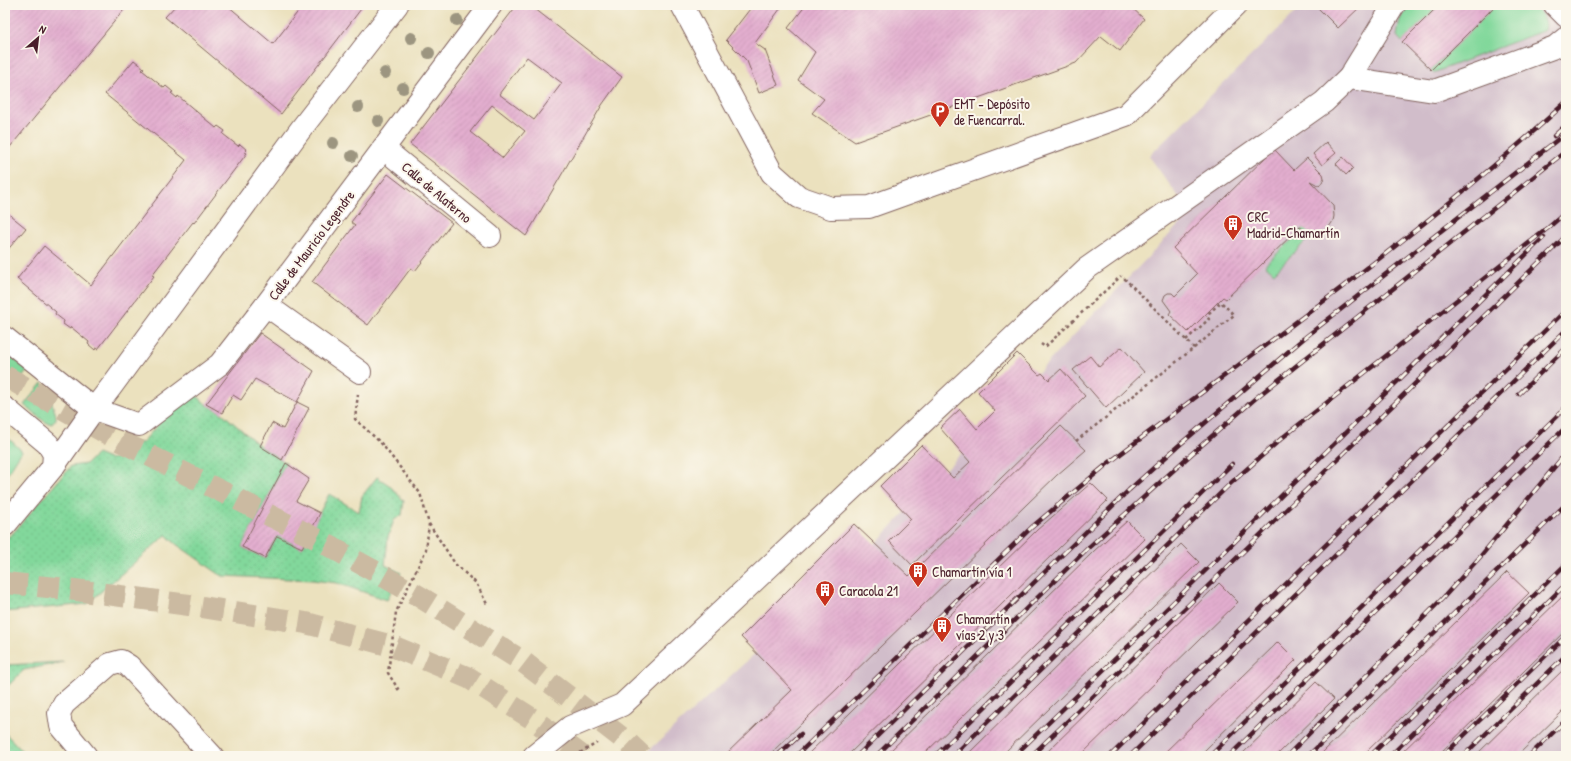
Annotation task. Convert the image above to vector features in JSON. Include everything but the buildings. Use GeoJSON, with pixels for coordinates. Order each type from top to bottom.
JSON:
{"type":"FeatureCollection","features":[{"type":"Feature","properties":{"kind":"street"},"geometry":{"type":"LineString","coordinates":[[5,525],[52,467],[301,129],[397,5]]}},
{"type":"Feature","properties":{"kind":"street","name":"Calle de Mauricio Legendre"},"geometry":{"type":"LineString","coordinates":[[94,409],[139,425],[220,364],[491,5]]}},
{"type":"Feature","properties":{"kind":"street"},"geometry":{"type":"LineString","coordinates":[[682,5],[772,173],[799,197],[831,208],[869,207],[1126,114],[1236,5]]}},
{"type":"Feature","properties":{"kind":"street"},"geometry":{"type":"LineString","coordinates":[[539,752],[570,727],[622,705],[1086,269],[1324,102],[1349,78],[1394,5]]}},
{"type":"Feature","properties":{"kind":"street"},"geometry":{"type":"LineString","coordinates":[[1555,5],[1566,16]]}},
{"type":"Feature","properties":{"kind":"street"},"geometry":{"type":"LineString","coordinates":[[1349,78],[1434,91],[1555,47],[1566,38]]}},
{"type":"Feature","properties":{"kind":"street","name":"Calle de Alaterno"},"geometry":{"type":"LineString","coordinates":[[383,148],[490,236]]}},
{"type":"Feature","properties":{"kind":"street"},"geometry":{"type":"LineString","coordinates":[[266,305],[360,372]]}},
{"type":"Feature","properties":{"kind":"street"},"geometry":{"type":"LineString","coordinates":[[5,338],[94,409]]}},
{"type":"Feature","properties":{"kind":"street"},"geometry":{"type":"LineString","coordinates":[[5,408],[48,444],[54,454],[52,467]]}},
{"type":"Feature","properties":{"kind":"street"},"geometry":{"type":"LineString","coordinates":[[86,756],[61,726],[59,713],[64,704],[110,664],[121,661],[129,666],[212,756]]}},
{"type":"Feature","properties":{"kind":"path"},"geometry":{"type":"LineString","coordinates":[[1103,257],[1194,348]]}},
{"type":"Feature","properties":{"kind":"path"},"geometry":{"type":"LineString","coordinates":[[1076,441],[1234,315],[1220,302],[1205,316],[1209,319],[1186,340]]}},
{"type":"Feature","properties":{"kind":"path"},"geometry":{"type":"LineString","coordinates":[[360,372],[355,418],[381,443],[420,493],[429,524],[456,565],[476,583],[488,606]]}},
{"type":"Feature","properties":{"kind":"path"},"geometry":{"type":"LineString","coordinates":[[400,692],[388,673],[396,612],[426,550],[429,524]]}},
{"type":"Feature","properties":{"kind":"shaded area"},"geometry":{"type":"Polygon","coordinates":[[[1303,5],[1566,5],[1566,756],[643,756],[876,543],[1190,213],[1149,156],[1303,5]]]}},
{"type":"Feature","properties":{"kind":"green space"},"geometry":{"type":"Polygon","coordinates":[[[1411,5],[1439,5],[1402,42],[1397,36],[1400,19],[1411,5]]]}},
{"type":"Feature","properties":{"kind":"green space"},"geometry":{"type":"Polygon","coordinates":[[[1496,5],[1532,5],[1546,22],[1545,30],[1433,73],[1431,70],[1496,5]]]}},
{"type":"Feature","properties":{"kind":"green space"},"geometry":{"type":"Polygon","coordinates":[[[1303,229],[1313,234],[1274,273],[1265,265],[1303,229]]]}},
{"type":"Feature","properties":{"kind":"green space"},"geometry":{"type":"Polygon","coordinates":[[[5,352],[28,370],[13,389],[5,382],[5,352]]]}},
{"type":"Feature","properties":{"kind":"green space"},"geometry":{"type":"Polygon","coordinates":[[[42,383],[47,389],[56,415],[56,419],[52,424],[45,422],[24,405],[42,383]]]}},
{"type":"Feature","properties":{"kind":"green space"},"geometry":{"type":"Polygon","coordinates":[[[194,393],[206,404],[222,413],[260,446],[286,463],[242,547],[265,558],[277,536],[302,548],[329,494],[359,512],[362,496],[377,477],[389,485],[404,501],[402,515],[394,520],[388,537],[385,565],[401,573],[387,600],[337,583],[312,580],[222,576],[176,544],[166,535],[87,604],[5,612],[5,539],[13,533],[71,466],[86,464],[97,454],[109,459],[116,458],[121,450],[129,444],[142,443],[162,420],[194,393]]]}},
{"type":"Feature","properties":{"kind":"green space"},"geometry":{"type":"Polygon","coordinates":[[[5,435],[22,451],[6,476],[5,475],[5,435]]]}},
{"type":"Feature","properties":{"kind":"green space"},"geometry":{"type":"Polygon","coordinates":[[[64,662],[24,670],[5,689],[5,665],[64,662]]]}},
{"type":"Feature","properties":{"kind":"green space"},"geometry":{"type":"Polygon","coordinates":[[[5,733],[27,756],[5,756],[5,733]]]}},
{"type":"Feature","properties":{"kind":"tunnel"},"geometry":{"type":"LineString","coordinates":[[5,376],[122,442],[315,538],[417,595],[522,661],[626,741],[642,756]]}},
{"type":"Feature","properties":{"kind":"tunnel"},"geometry":{"type":"LineString","coordinates":[[5,583],[68,589],[189,605],[306,623],[392,646],[469,678],[534,720],[582,756]]}},
{"type":"Feature","properties":{"kind":"railway"},"geometry":{"type":"LineString","coordinates":[[796,756],[1032,527],[1106,465],[1398,244],[1511,151],[1566,102]]}},
{"type":"Feature","properties":{"kind":"railway"},"geometry":{"type":"LineString","coordinates":[[1554,136],[1566,125]]}},
{"type":"Feature","properties":{"kind":"railway"},"geometry":{"type":"LineString","coordinates":[[857,756],[1129,490],[1177,447],[1303,339],[1566,133]]}},
{"type":"Feature","properties":{"kind":"railway"},"geometry":{"type":"LineString","coordinates":[[876,756],[1088,548],[1188,457],[1257,397],[1566,151]]}},
{"type":"Feature","properties":{"kind":"railway"},"geometry":{"type":"LineString","coordinates":[[953,756],[1231,483],[1282,438],[1548,228],[1566,212]]}},
{"type":"Feature","properties":{"kind":"railway"},"geometry":{"type":"LineString","coordinates":[[1031,756],[1207,587],[1566,236]]}},
{"type":"Feature","properties":{"kind":"railway"},"geometry":{"type":"LineString","coordinates":[[1014,756],[1142,633],[1544,237]]}},
{"type":"Feature","properties":{"kind":"railway"},"geometry":{"type":"LineString","coordinates":[[1110,756],[1566,310]]}},
{"type":"Feature","properties":{"kind":"railway"},"geometry":{"type":"LineString","coordinates":[[1130,756],[1566,330]]}},
{"type":"Feature","properties":{"kind":"railway"},"geometry":{"type":"LineString","coordinates":[[1519,394],[1566,348]]}},
{"type":"Feature","properties":{"kind":"railway"},"geometry":{"type":"LineString","coordinates":[[1210,756],[1566,407]]}},
{"type":"Feature","properties":{"kind":"railway"},"geometry":{"type":"LineString","coordinates":[[1229,756],[1566,427]]}},
{"type":"Feature","properties":{"kind":"railway"},"geometry":{"type":"LineString","coordinates":[[1287,756],[1442,599],[1480,557],[1566,453]]}},
{"type":"Feature","properties":{"kind":"railway"},"geometry":{"type":"LineString","coordinates":[[935,756],[1232,464]]}},
{"type":"Feature","properties":{"kind":"railway"},"geometry":{"type":"LineString","coordinates":[[1308,756],[1566,504]]}},
{"type":"Feature","properties":{"kind":"railway"},"geometry":{"type":"LineString","coordinates":[[1370,756],[1566,564]]}},
{"type":"Feature","properties":{"kind":"railway"},"geometry":{"type":"LineString","coordinates":[[1390,756],[1566,584]]}},
{"type":"Feature","properties":{"kind":"railway"},"geometry":{"type":"LineString","coordinates":[[1443,756],[1566,636]]}},
{"type":"Feature","properties":{"kind":"railway"},"geometry":{"type":"LineString","coordinates":[[1463,756],[1566,655]]}},
{"type":"Feature","properties":{"kind":"railway"},"geometry":{"type":"LineString","coordinates":[[1529,756],[1566,720]]}},
{"type":"Feature","properties":{"kind":"railway"},"geometry":{"type":"LineString","coordinates":[[777,756],[801,734]]}},
{"type":"Feature","properties":{"kind":"place","name":"EMT - Depósito de Fuencarral."},"geometry":{"type":"Point","coordinates":[940,128]}},
{"type":"Feature","properties":{"kind":"place","name":"CRC Madrid-Chamartín"},"geometry":{"type":"Point","coordinates":[1233,241]}},
{"type":"Feature","properties":{"kind":"place","name":"Chamartín vía 1"},"geometry":{"type":"Point","coordinates":[918,588]}},
{"type":"Feature","properties":{"kind":"place","name":"Caracola 21"},"geometry":{"type":"Point","coordinates":[825,607]}},
{"type":"Feature","properties":{"kind":"place","name":"Chamartín vías 2 y 3"},"geometry":{"type":"Point","coordinates":[942,643]}}]}
